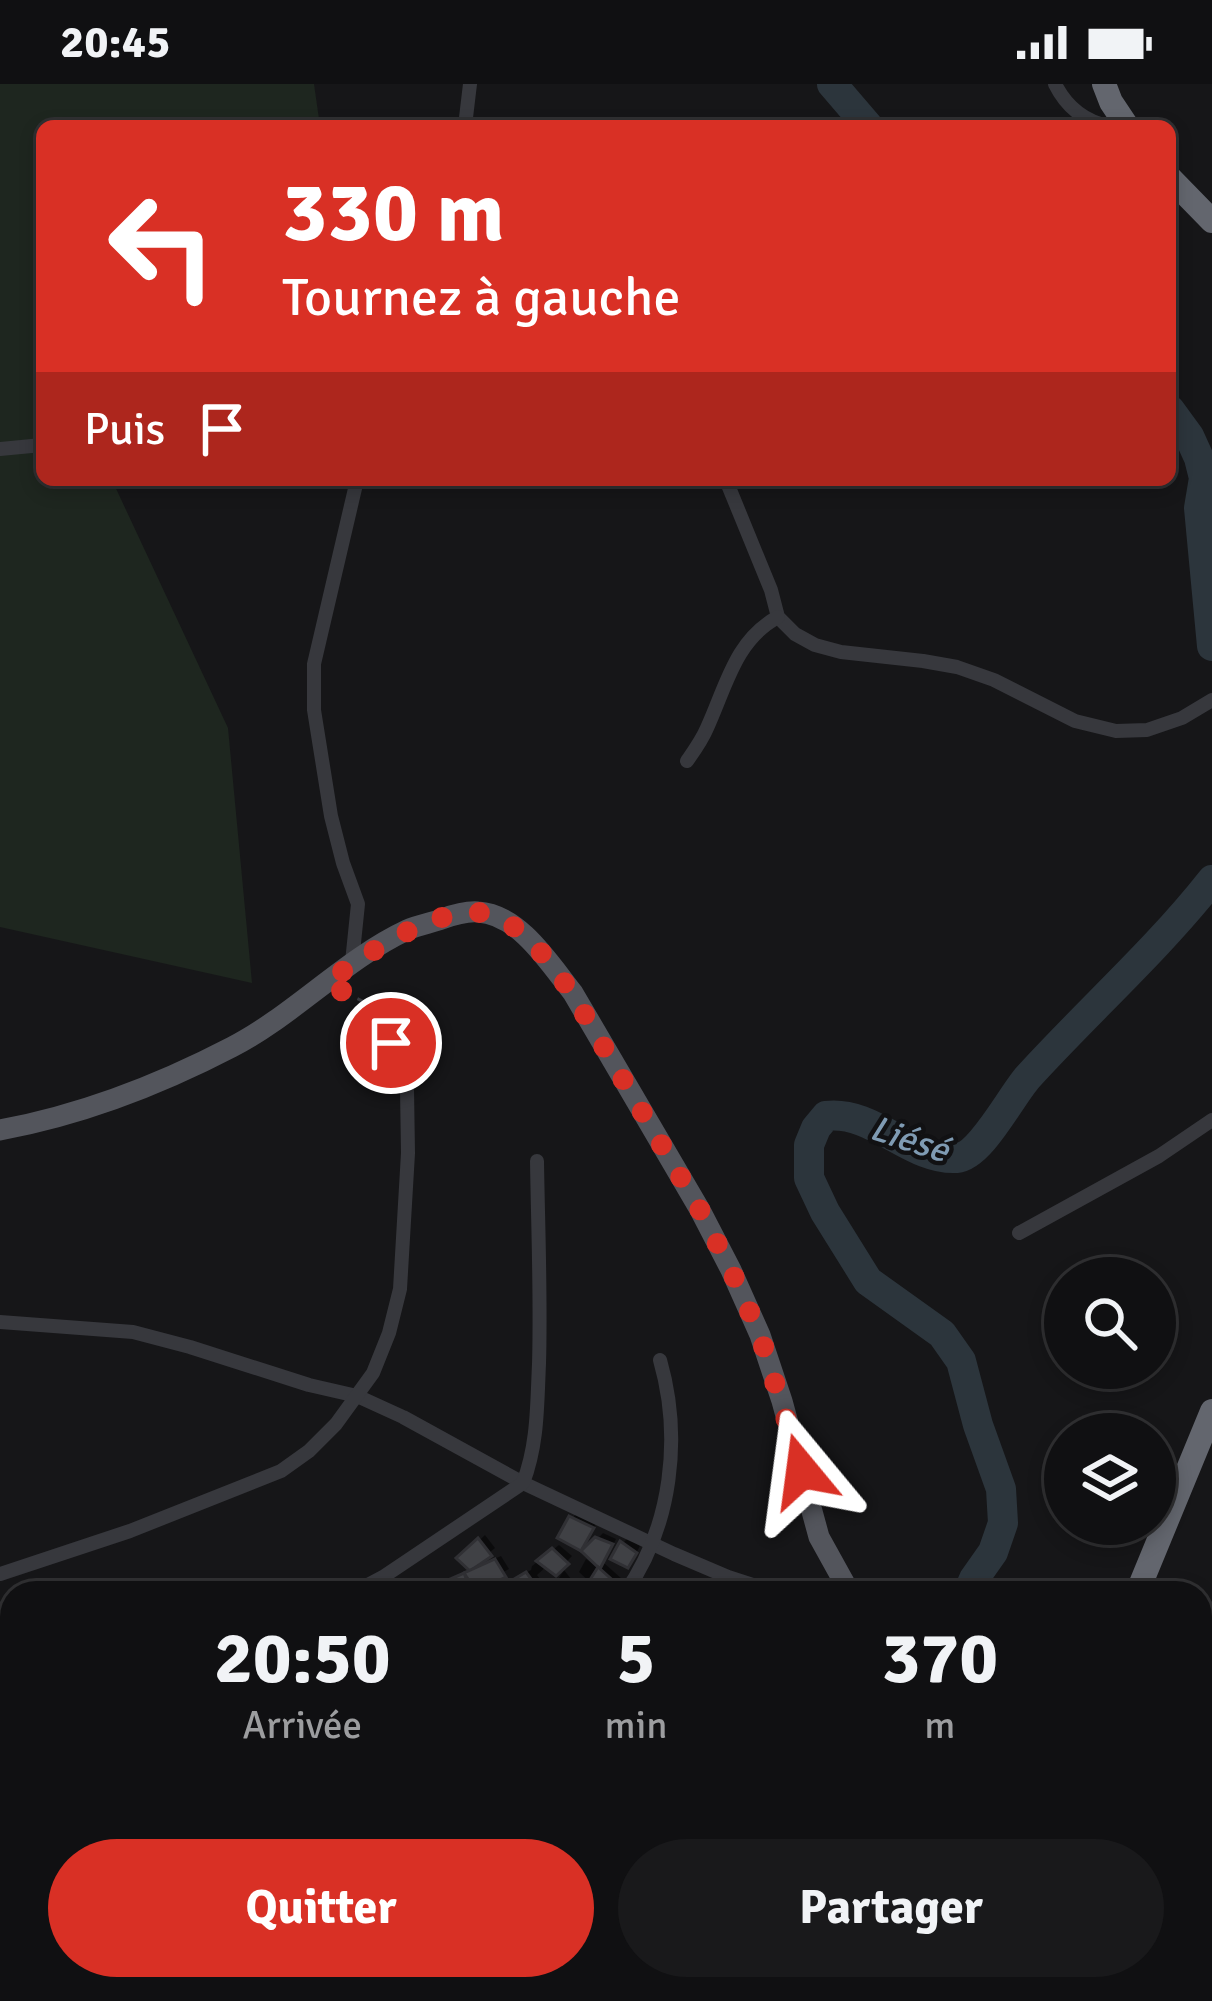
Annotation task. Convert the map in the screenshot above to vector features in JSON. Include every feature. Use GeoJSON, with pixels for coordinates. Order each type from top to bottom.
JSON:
{"type":"FeatureCollection","features":[{"type":"Feature","properties":{"kind":"highway"},"geometry":{"type":"LineString","coordinates":[[1104,84],[1123,120]]}},
{"type":"Feature","properties":{"kind":"highway"},"geometry":{"type":"LineString","coordinates":[[1176,184],[1212,221]]}},
{"type":"Feature","properties":{"kind":"highway"},"geometry":{"type":"LineString","coordinates":[[1142,1581],[1212,1411]]}},
{"type":"Feature","properties":{"kind":"main road"},"geometry":{"type":"LineString","coordinates":[[0,1130],[100,1105],[235,1046],[406,931],[457,914],[496,916],[519,930],[572,993],[731,1270],[782,1401],[819,1537],[843,1581]]}},
{"type":"Feature","properties":{"kind":"street"},"geometry":{"type":"LineString","coordinates":[[466,120],[470,84]]}},
{"type":"Feature","properties":{"kind":"street"},"geometry":{"type":"LineString","coordinates":[[1055,84],[1073,110],[1088,120]]}},
{"type":"Feature","properties":{"kind":"street"},"geometry":{"type":"LineString","coordinates":[[0,449],[36,446]]}},
{"type":"Feature","properties":{"kind":"street"},"geometry":{"type":"LineString","coordinates":[[352,964],[358,904],[325,782],[314,710],[314,664],[355,486]]}},
{"type":"Feature","properties":{"kind":"street"},"geometry":{"type":"LineString","coordinates":[[729,486],[772,590],[778,617],[815,645],[957,668],[994,680],[1075,722],[1116,731],[1147,730],[1182,718],[1212,700]]}},
{"type":"Feature","properties":{"kind":"street"},"geometry":{"type":"LineString","coordinates":[[687,761],[706,731],[734,662],[749,639],[778,617]]}},
{"type":"Feature","properties":{"kind":"street"},"geometry":{"type":"LineString","coordinates":[[0,1574],[130,1531],[281,1471],[336,1424],[373,1373],[400,1289],[408,1154],[406,1089]]}},
{"type":"Feature","properties":{"kind":"street"},"geometry":{"type":"LineString","coordinates":[[1019,1233],[1159,1156],[1212,1120]]}},
{"type":"Feature","properties":{"kind":"street"},"geometry":{"type":"LineString","coordinates":[[375,1581],[523,1483],[532,1460],[539,1328],[537,1161]]}},
{"type":"Feature","properties":{"kind":"street"},"geometry":{"type":"LineString","coordinates":[[0,1322],[133,1332],[357,1396],[523,1483],[740,1581]]}},
{"type":"Feature","properties":{"kind":"street"},"geometry":{"type":"LineString","coordinates":[[634,1581],[661,1516],[672,1450],[672,1417],[660,1360]]}},
{"type":"Feature","properties":{"kind":"path"},"geometry":{"type":"LineString","coordinates":[[326,983],[372,1006],[406,1089]]}},
{"type":"Feature","properties":{"kind":"shaded area"},"geometry":{"type":"Polygon","coordinates":[[[0,84],[314,84],[319,120],[36,120],[36,486],[115,486],[228,728],[252,983],[0,927],[0,84]]]}},
{"type":"Feature","properties":{"kind":"building"},"geometry":{"type":"Polygon","coordinates":[[[569,1516],[594,1528],[581,1551],[557,1538],[569,1516]]]}},
{"type":"Feature","properties":{"kind":"building"},"geometry":{"type":"Polygon","coordinates":[[[595,1537],[613,1544],[600,1569],[581,1551],[595,1537]]]}},
{"type":"Feature","properties":{"kind":"building"},"geometry":{"type":"Polygon","coordinates":[[[478,1538],[492,1556],[470,1571],[456,1558],[478,1538]]]}},
{"type":"Feature","properties":{"kind":"building"},"geometry":{"type":"Polygon","coordinates":[[[620,1541],[637,1553],[628,1568],[610,1559],[620,1541]]]}},
{"type":"Feature","properties":{"kind":"building"},"geometry":{"type":"Polygon","coordinates":[[[552,1548],[569,1564],[556,1576],[536,1561],[552,1548]]]}},
{"type":"Feature","properties":{"kind":"building"},"geometry":{"type":"Polygon","coordinates":[[[495,1559],[506,1577],[469,1581],[464,1573],[495,1559]]]}},
{"type":"Feature","properties":{"kind":"building"},"geometry":{"type":"Polygon","coordinates":[[[598,1567],[613,1581],[589,1581],[598,1567]]]}},
{"type":"Feature","properties":{"kind":"building"},"geometry":{"type":"Polygon","coordinates":[[[526,1572],[533,1581],[511,1581],[526,1572]]]}},
{"type":"Feature","properties":{"kind":"waterway","name":"Liésé"},"geometry":{"type":"LineString","coordinates":[[832,84],[863,120]]}},
{"type":"Feature","properties":{"kind":"waterway","name":"Liésé"},"geometry":{"type":"LineString","coordinates":[[1176,418],[1189,436],[1204,478],[1199,508],[1212,646]]}},
{"type":"Feature","properties":{"kind":"waterway","name":"Liésé"},"geometry":{"type":"LineString","coordinates":[[973,1581],[993,1552],[1003,1523],[1001,1489],[961,1361],[942,1334],[868,1281],[809,1178],[809,1145],[826,1116],[844,1116],[924,1152],[940,1157],[966,1155],[986,1137],[1028,1077],[1212,880]]}},
{"type":"Feature","properties":{"kind":"route"},"geometry":{"type":"LineString","coordinates":[[391,1043],[372,1006],[326,983],[406,931],[457,914],[496,916],[519,930],[572,993],[700,1210],[760,1335],[802,1471]]}}]}
